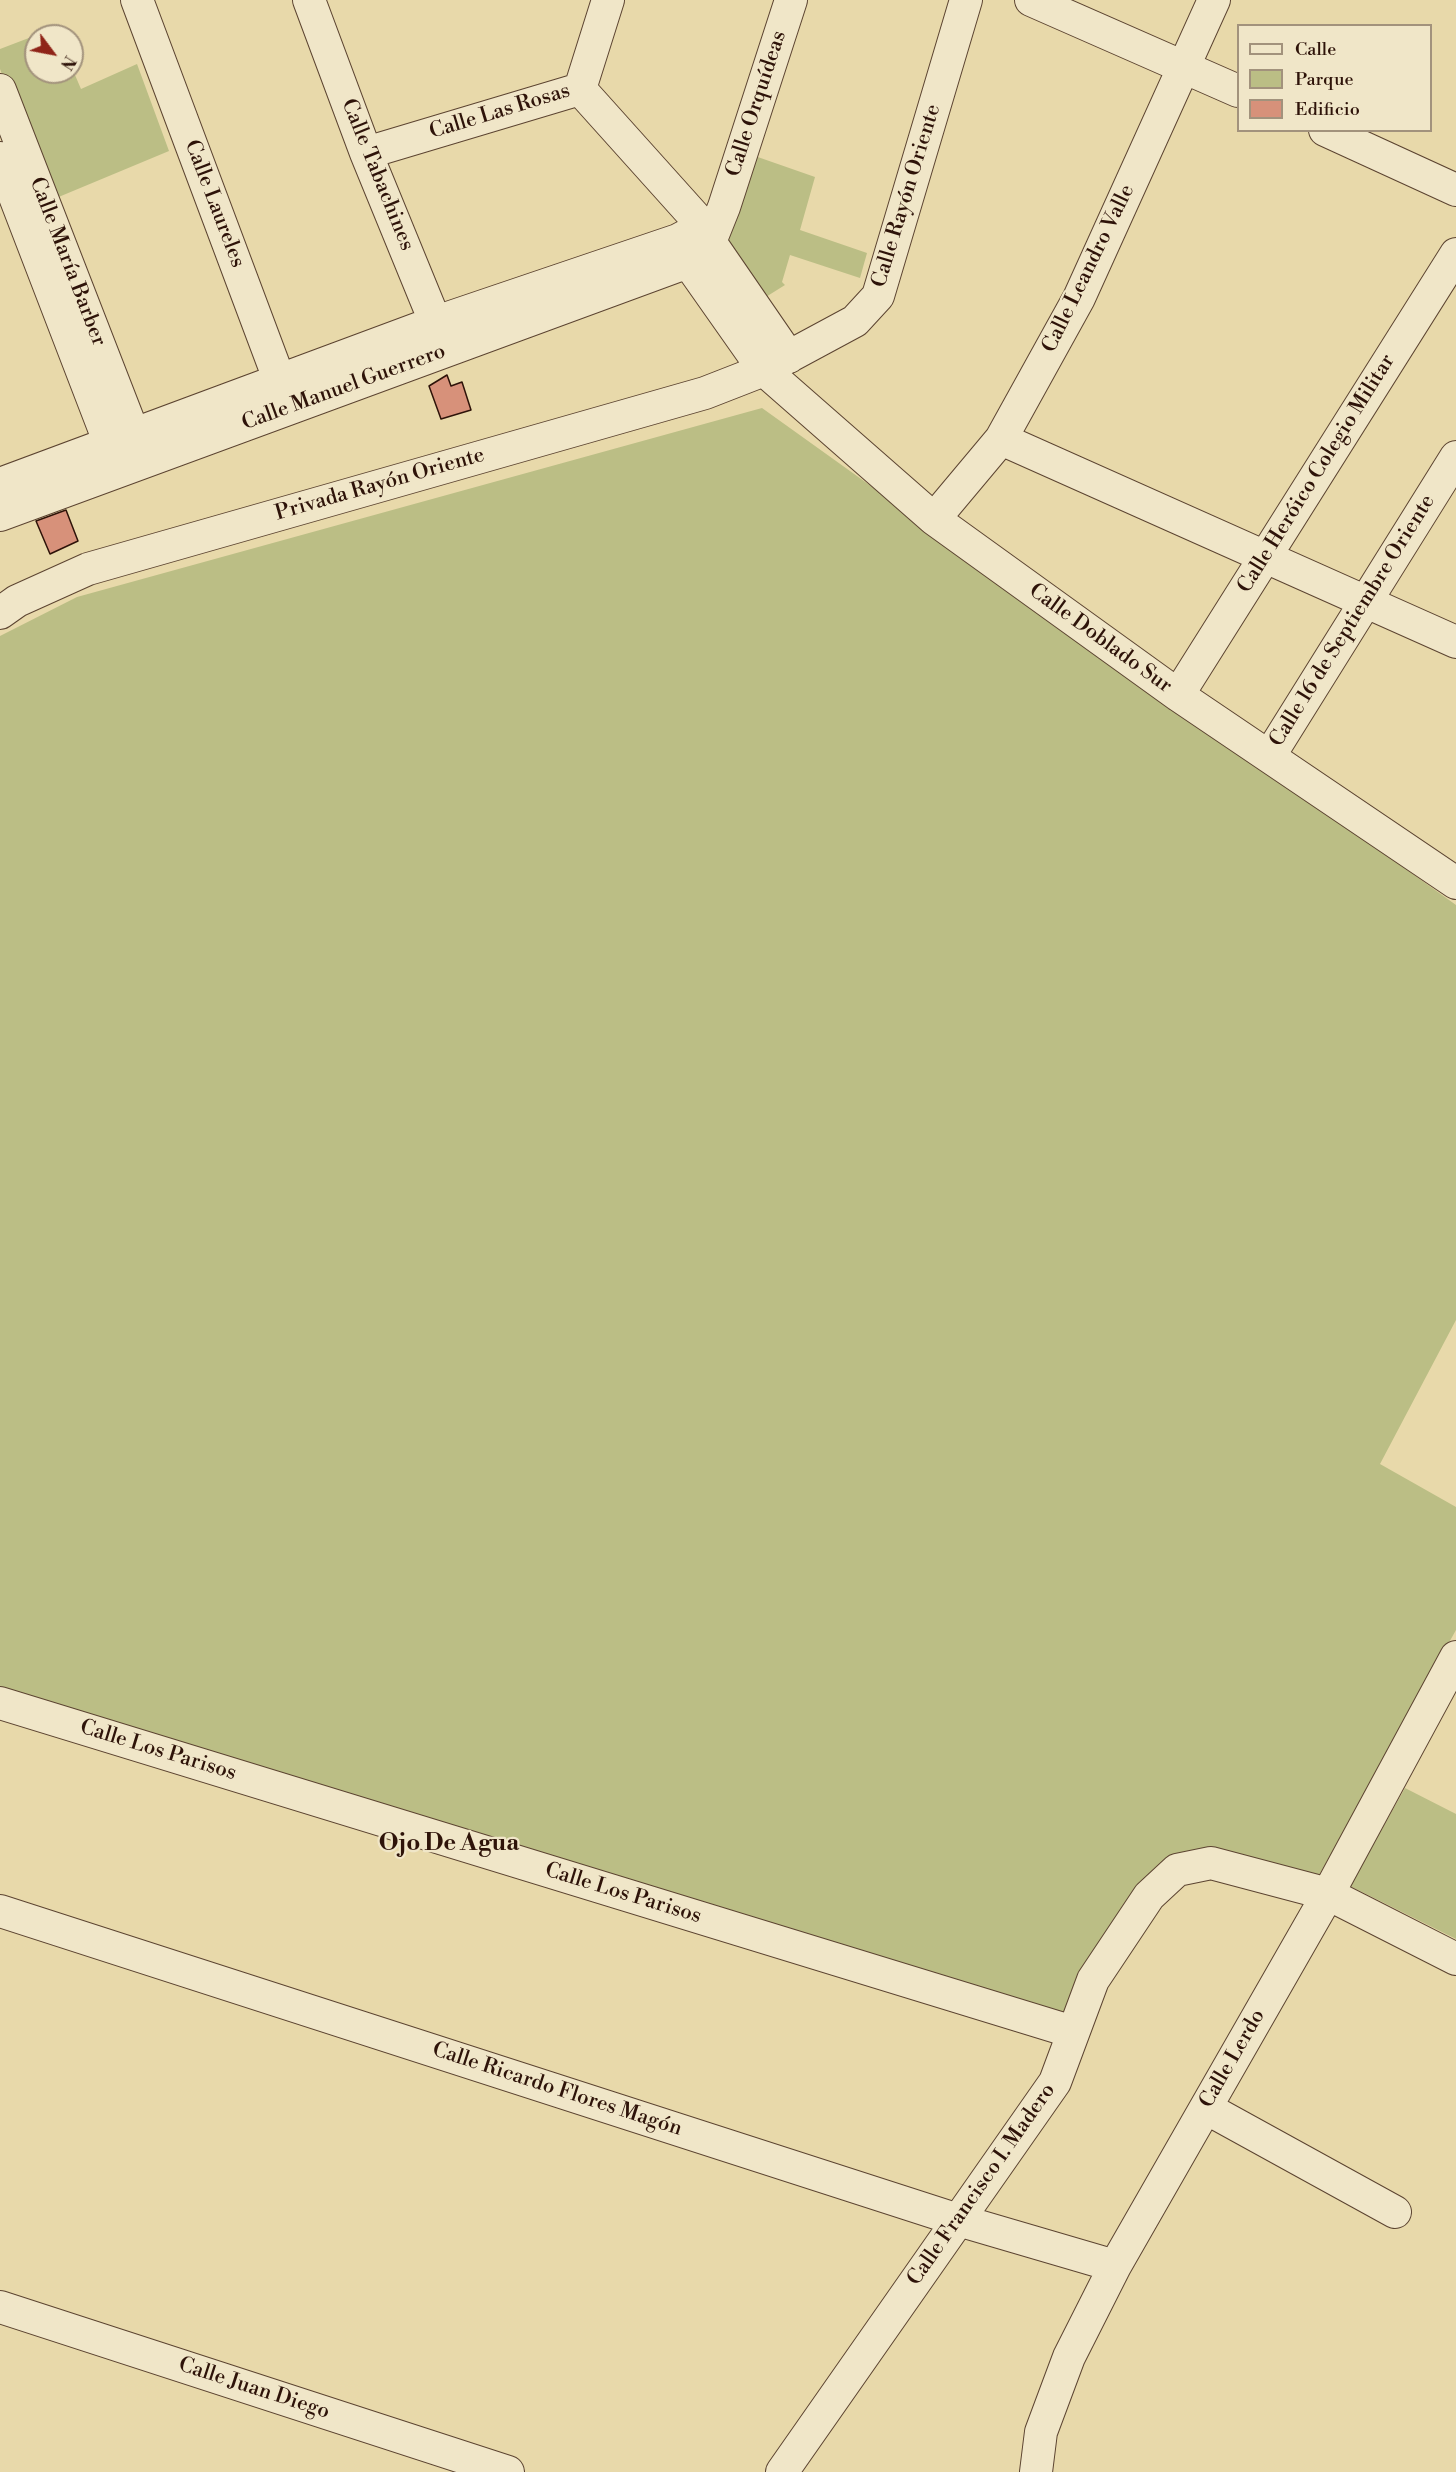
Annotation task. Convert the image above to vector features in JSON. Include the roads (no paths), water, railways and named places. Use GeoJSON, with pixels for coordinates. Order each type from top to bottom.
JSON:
{"type":"FeatureCollection","features":[{"type":"Feature","properties":{"kind":"street","name":"Calle Laureles"},"geometry":{"type":"LineString","coordinates":[[137,0],[279,379],[286,410]]}},
{"type":"Feature","properties":{"kind":"street","name":"Calle Tabachines"},"geometry":{"type":"LineString","coordinates":[[309,0],[366,153],[441,336]]}},
{"type":"Feature","properties":{"kind":"street","name":"Calle Las Rosas"},"geometry":{"type":"LineString","coordinates":[[366,153],[580,89],[608,0]]}},
{"type":"Feature","properties":{"kind":"street","name":"Calle Orquídeas"},"geometry":{"type":"LineString","coordinates":[[701,236],[790,0]]}},
{"type":"Feature","properties":{"kind":"street","name":"Calle Rayón Oriente"},"geometry":{"type":"LineString","coordinates":[[777,363],[855,321],[878,296],[966,0]]}},
{"type":"Feature","properties":{"kind":"street"},"geometry":{"type":"LineString","coordinates":[[1031,0],[1237,90]]}},
{"type":"Feature","properties":{"kind":"street","name":"Calle Leandro Valle"},"geometry":{"type":"LineString","coordinates":[[934,519],[1001,439],[1079,298],[1215,0]]}},
{"type":"Feature","properties":{"kind":"street"},"geometry":{"type":"LineString","coordinates":[[580,89],[701,236],[777,363]]}},
{"type":"Feature","properties":{"kind":"street","name":"Calle María Barber"},"geometry":{"type":"LineString","coordinates":[[0,90],[122,440]]}},
{"type":"Feature","properties":{"kind":"street"},"geometry":{"type":"LineString","coordinates":[[1329,132],[1456,190]]}},
{"type":"Feature","properties":{"kind":"street","name":"Calle María Barber"},"geometry":{"type":"LineString","coordinates":[[0,158],[122,440]]}},
{"type":"Feature","properties":{"kind":"street","name":"Calle Manuel Guerrero"},"geometry":{"type":"LineString","coordinates":[[0,515],[286,410],[441,336],[701,236]]}},
{"type":"Feature","properties":{"kind":"street","name":"Calle Heróico Colegio Militar"},"geometry":{"type":"LineString","coordinates":[[1178,695],[1456,254]]}},
{"type":"Feature","properties":{"kind":"street","name":"Calle Manuel Guerrero"},"geometry":{"type":"LineString","coordinates":[[0,484],[279,379],[441,336]]}},
{"type":"Feature","properties":{"kind":"street","name":"Calle Doblado Sur"},"geometry":{"type":"LineString","coordinates":[[777,363],[934,519],[1178,695],[1270,755],[1456,883]]}},
{"type":"Feature","properties":{"kind":"street","name":"Privada Rayón Oriente"},"geometry":{"type":"LineString","coordinates":[[0,613],[17,601],[88,569],[705,393],[777,363]]}},
{"type":"Feature","properties":{"kind":"street"},"geometry":{"type":"LineString","coordinates":[[1001,439],[1456,642]]}},
{"type":"Feature","properties":{"kind":"street","name":"Calle 16 de Septiembre Oriente"},"geometry":{"type":"LineString","coordinates":[[1270,755],[1456,456]]}},
{"type":"Feature","properties":{"kind":"street","name":"Calle Lerdo"},"geometry":{"type":"LineString","coordinates":[[1036,2472],[1041,2432],[1070,2357],[1115,2266],[1328,1894],[1456,1657]]}},
{"type":"Feature","properties":{"kind":"street","name":"Calle Los Parisos"},"geometry":{"type":"LineString","coordinates":[[0,1703],[1073,2032]]}},
{"type":"Feature","properties":{"kind":"street","name":"Calle Francisco I. Madero"},"geometry":{"type":"LineString","coordinates":[[782,2472],[1055,2082],[1093,1980],[1149,1896],[1177,1870],[1211,1863],[1328,1894],[1456,1959]]}},
{"type":"Feature","properties":{"kind":"street","name":"Calle Ricardo Flores Magón"},"geometry":{"type":"LineString","coordinates":[[0,1911],[958,2220],[1115,2266]]}},
{"type":"Feature","properties":{"kind":"street"},"geometry":{"type":"LineString","coordinates":[[1206,2108],[1395,2212]]}},
{"type":"Feature","properties":{"kind":"street","name":"Calle Juan Diego"},"geometry":{"type":"LineString","coordinates":[[0,2307],[508,2472]]}},
{"type":"Feature","properties":{"kind":"district","name":"Ojo De Agua"},"geometry":{"type":"Point","coordinates":[449,1844]}}]}
